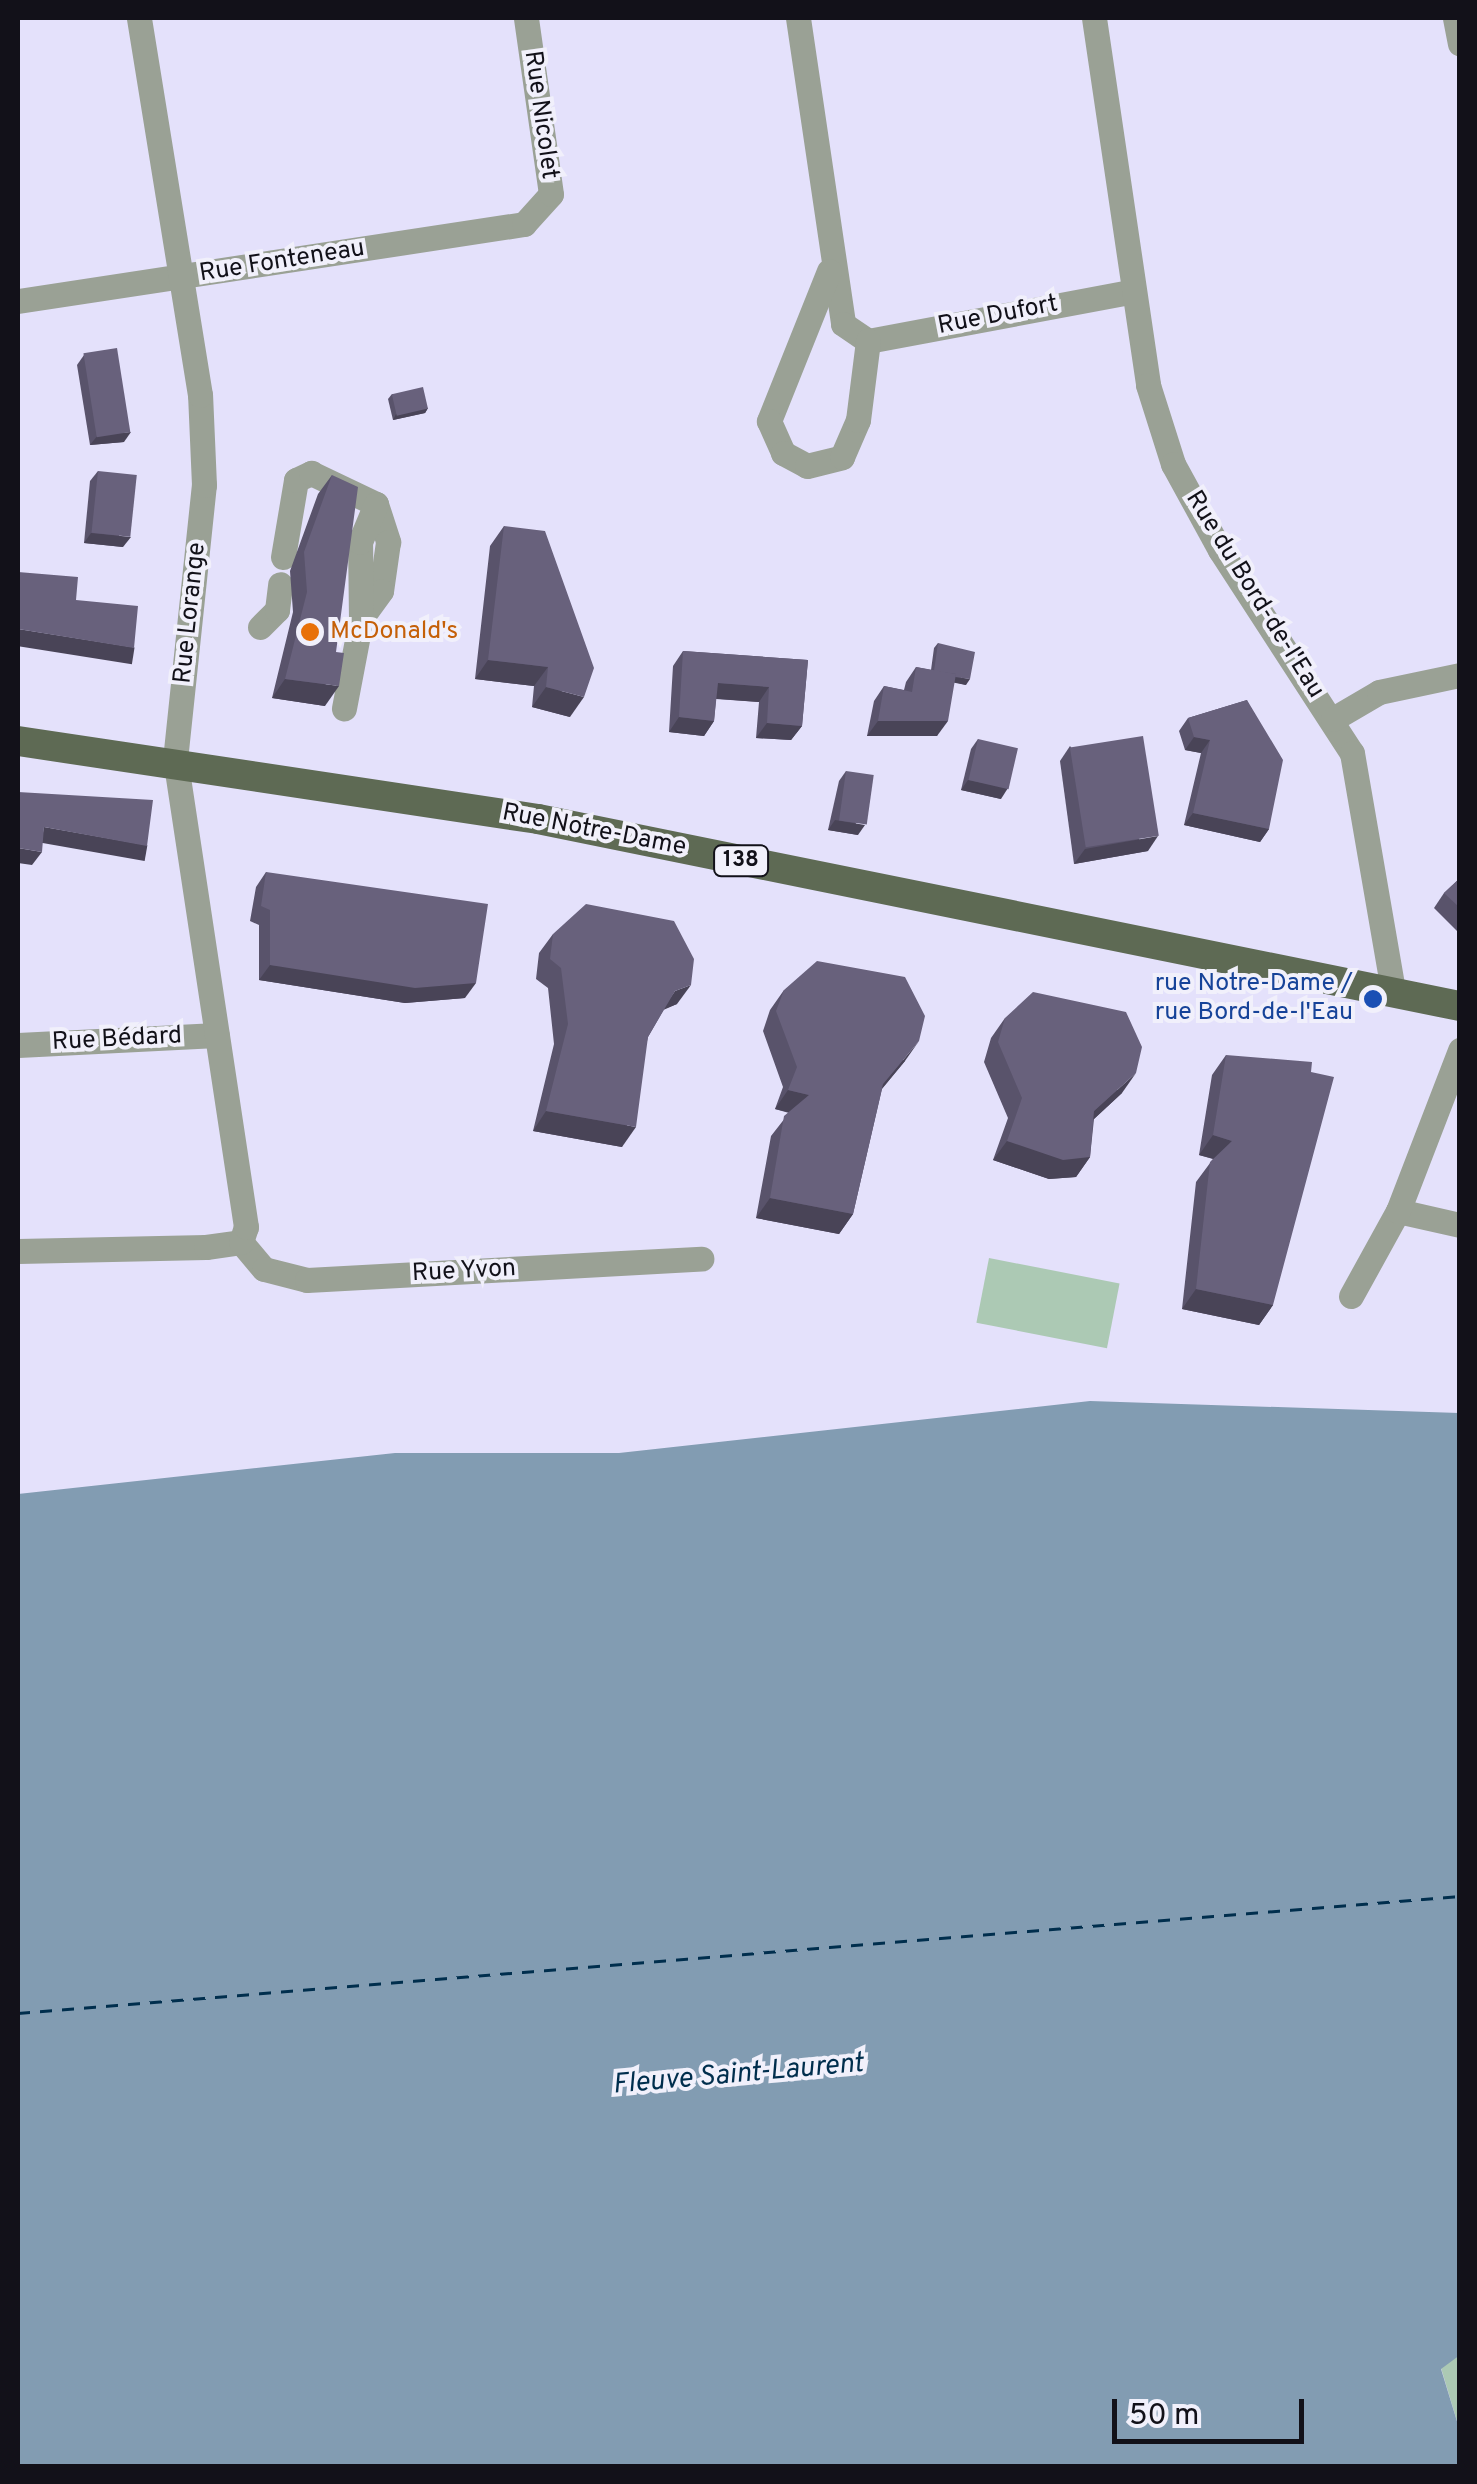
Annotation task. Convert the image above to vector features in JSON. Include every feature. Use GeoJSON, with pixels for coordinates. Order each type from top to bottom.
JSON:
{"type":"FeatureCollection","features":[{"type":"Feature","properties":{"kind":"main road","name":"Rue Notre-Dame"},"geometry":{"type":"LineString","coordinates":[[18,741],[175,760],[538,819],[1460,1006]]}},
{"type":"Feature","properties":{"kind":"street","name":"Rue Lorange"},"geometry":{"type":"LineString","coordinates":[[139,18],[183,277],[204,485],[175,760],[246,1208],[241,1242]]}},
{"type":"Feature","properties":{"kind":"street","name":"Rue Nicolet"},"geometry":{"type":"LineString","coordinates":[[526,18],[551,194],[543,210]]}},
{"type":"Feature","properties":{"kind":"street"},"geometry":{"type":"LineString","coordinates":[[798,18],[831,266],[836,312],[868,341],[858,420],[842,457],[807,466],[783,453],[769,421],[831,266]]}},
{"type":"Feature","properties":{"kind":"street","name":"Rue du Bord-de-l'Eau"},"geometry":{"type":"LineString","coordinates":[[1094,18],[1129,292],[1173,464],[1352,753],[1393,991]]}},
{"type":"Feature","properties":{"kind":"street"},"geometry":{"type":"LineString","coordinates":[[1455,18],[1460,44]]}},
{"type":"Feature","properties":{"kind":"street","name":"Rue Fonteneau"},"geometry":{"type":"LineString","coordinates":[[18,302],[524,224],[543,210]]}},
{"type":"Feature","properties":{"kind":"street","name":"Rue Dufort"},"geometry":{"type":"LineString","coordinates":[[868,341],[1129,292]]}},
{"type":"Feature","properties":{"kind":"street"},"geometry":{"type":"LineString","coordinates":[[283,556],[296,480],[310,473],[376,504],[388,542],[381,591],[361,619],[344,708]]}},
{"type":"Feature","properties":{"kind":"street"},"geometry":{"type":"LineString","coordinates":[[260,628],[277,610],[280,584]]}},
{"type":"Feature","properties":{"kind":"street"},"geometry":{"type":"LineString","coordinates":[[1333,719],[1379,692],[1460,675]]}},
{"type":"Feature","properties":{"kind":"street","name":"Rue Bédard"},"geometry":{"type":"LineString","coordinates":[[18,1045],[217,1035]]}},
{"type":"Feature","properties":{"kind":"street"},"geometry":{"type":"LineString","coordinates":[[1351,1296],[1398,1211],[1460,1050]]}},
{"type":"Feature","properties":{"kind":"street"},"geometry":{"type":"LineString","coordinates":[[1398,1211],[1460,1225]]}},
{"type":"Feature","properties":{"kind":"street"},"geometry":{"type":"LineString","coordinates":[[18,1251],[241,1242]]}},
{"type":"Feature","properties":{"kind":"street","name":"Rue Yvon"},"geometry":{"type":"LineString","coordinates":[[241,1242],[264,1269],[306,1280],[701,1260]]}},
{"type":"Feature","properties":{"kind":"green space"},"geometry":{"type":"Polygon","coordinates":[[[989,1258],[1120,1283],[1107,1348],[976,1323],[989,1258]]]}},
{"type":"Feature","properties":{"kind":"green space"},"geometry":{"type":"Polygon","coordinates":[[[1459,2355],[1459,2428],[1441,2368],[1459,2355]]]}},
{"type":"Feature","properties":{"kind":"water","name":"Fleuve Saint-Laurent"},"geometry":{"type":"Polygon","coordinates":[[[1090,1401],[1459,1413],[1460,2355],[1441,2369],[1459,2428],[1459,2466],[18,2466],[18,1494],[395,1453],[619,1453],[1090,1401]]]}},
{"type":"Feature","properties":{"kind":"building"},"geometry":{"type":"Polygon","coordinates":[[[117,348],[130,432],[97,437],[83,353],[117,348]]]}},
{"type":"Feature","properties":{"kind":"building"},"geometry":{"type":"Polygon","coordinates":[[[423,387],[428,408],[397,416],[392,394],[423,387]]]}},
{"type":"Feature","properties":{"kind":"building"},"geometry":{"type":"Polygon","coordinates":[[[98,471],[137,475],[130,537],[92,533],[98,471]]]}},
{"type":"Feature","properties":{"kind":"building"},"geometry":{"type":"Polygon","coordinates":[[[332,475],[358,487],[336,652],[344,653],[339,686],[285,679],[307,592],[304,552],[332,475]]]}},
{"type":"Feature","properties":{"kind":"building"},"geometry":{"type":"Polygon","coordinates":[[[504,526],[545,531],[594,668],[584,697],[546,687],[548,667],[488,660],[504,526]]]}},
{"type":"Feature","properties":{"kind":"building"},"geometry":{"type":"Polygon","coordinates":[[[18,572],[78,577],[76,600],[138,606],[134,648],[18,629],[18,572]]]}},
{"type":"Feature","properties":{"kind":"building"},"geometry":{"type":"Polygon","coordinates":[[[938,643],[975,652],[970,679],[934,671],[938,643]]]}},
{"type":"Feature","properties":{"kind":"building"},"geometry":{"type":"Polygon","coordinates":[[[683,651],[808,660],[802,726],[767,723],[769,687],[718,683],[714,721],[679,717],[683,651]]]}},
{"type":"Feature","properties":{"kind":"building"},"geometry":{"type":"Polygon","coordinates":[[[916,667],[956,674],[948,721],[878,721],[884,686],[912,692],[916,667]]]}},
{"type":"Feature","properties":{"kind":"building"},"geometry":{"type":"Polygon","coordinates":[[[1247,700],[1283,760],[1269,829],[1193,813],[1210,740],[1194,737],[1188,718],[1247,700]]]}},
{"type":"Feature","properties":{"kind":"building"},"geometry":{"type":"Polygon","coordinates":[[[1143,736],[1159,836],[1086,847],[1070,748],[1143,736]]]}},
{"type":"Feature","properties":{"kind":"building"},"geometry":{"type":"Polygon","coordinates":[[[978,739],[1018,748],[1009,789],[969,780],[978,739]]]}},
{"type":"Feature","properties":{"kind":"building"},"geometry":{"type":"Polygon","coordinates":[[[846,771],[874,775],[867,824],[839,821],[846,771]]]}},
{"type":"Feature","properties":{"kind":"building"},"geometry":{"type":"Polygon","coordinates":[[[18,792],[153,800],[147,846],[44,827],[42,852],[18,848],[18,792]]]}},
{"type":"Feature","properties":{"kind":"building"},"geometry":{"type":"Polygon","coordinates":[[[266,872],[488,904],[476,983],[415,988],[270,965],[270,910],[261,906],[266,872]]]}},
{"type":"Feature","properties":{"kind":"building"},"geometry":{"type":"Polygon","coordinates":[[[1460,878],[1460,908],[1444,893],[1460,878]]]}},
{"type":"Feature","properties":{"kind":"building"},"geometry":{"type":"Polygon","coordinates":[[[586,904],[674,921],[694,959],[691,985],[675,991],[648,1037],[636,1127],[546,1111],[568,1024],[561,968],[550,959],[553,934],[586,904]]]}},
{"type":"Feature","properties":{"kind":"building"},"geometry":{"type":"Polygon","coordinates":[[[817,961],[905,977],[925,1016],[919,1041],[883,1084],[853,1214],[770,1198],[784,1116],[809,1095],[788,1090],[797,1067],[776,1011],[784,990],[817,961]]]}},
{"type":"Feature","properties":{"kind":"building"},"geometry":{"type":"Polygon","coordinates":[[[1033,992],[1126,1012],[1142,1047],[1136,1073],[1094,1111],[1090,1157],[1063,1160],[1007,1141],[1022,1098],[998,1042],[1005,1018],[1033,992]]]}},
{"type":"Feature","properties":{"kind":"building"},"geometry":{"type":"Polygon","coordinates":[[[1226,1055],[1312,1062],[1311,1072],[1334,1077],[1273,1305],[1196,1289],[1210,1162],[1232,1141],[1213,1135],[1226,1055]]]}},
{"type":"Feature","properties":{"kind":"ferry route"},"geometry":{"type":"LineString","coordinates":[[18,2013],[1460,1896]]}},
{"type":"Feature","properties":{"kind":"place","name":"McDonald's"},"geometry":{"type":"Point","coordinates":[310,632]}},
{"type":"Feature","properties":{"kind":"place","name":"rue Notre-Dame / rue Bord-de-l'Eau"},"geometry":{"type":"Point","coordinates":[1373,999]}}]}
